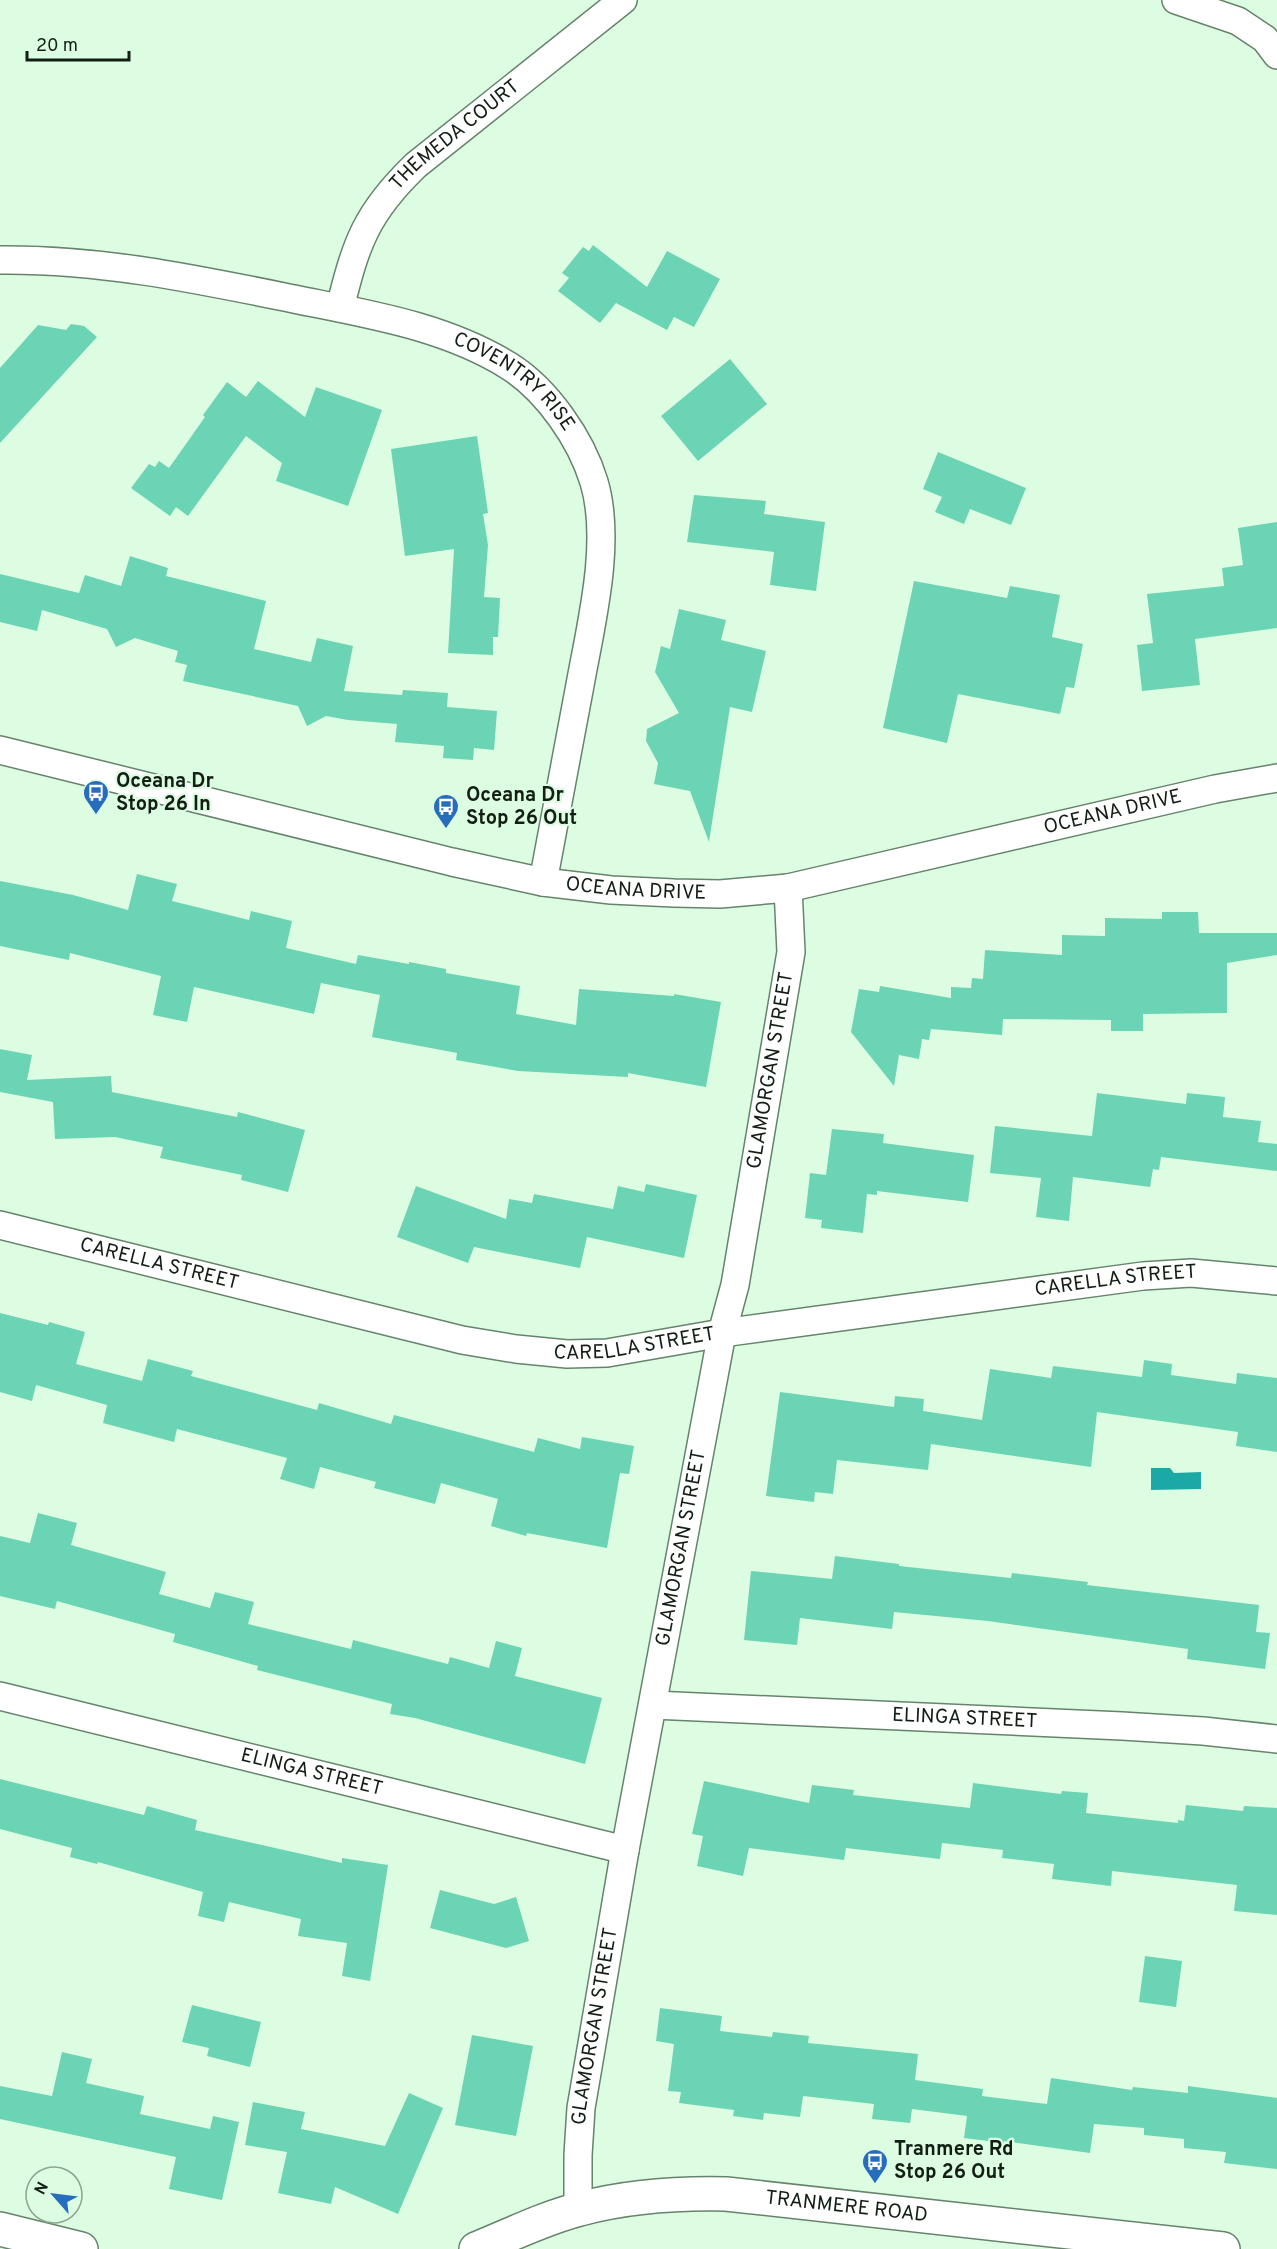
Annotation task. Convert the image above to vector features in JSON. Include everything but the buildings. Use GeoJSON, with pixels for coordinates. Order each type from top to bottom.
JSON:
{"type":"FeatureCollection","features":[{"type":"Feature","properties":{"kind":"street","name":"THEMEDA COURT"},"geometry":{"type":"LineString","coordinates":[[340,308],[361,235],[377,207],[395,185],[416,165],[623,0]]}},
{"type":"Feature","properties":{"kind":"street"},"geometry":{"type":"LineString","coordinates":[[1176,0],[1238,21],[1265,39],[1277,55]]}},
{"type":"Feature","properties":{"kind":"street","name":"COVENTRY RISE"},"geometry":{"type":"LineString","coordinates":[[0,260],[50,260],[122,267],[340,308],[427,329],[471,344],[512,368],[547,398],[574,435],[594,482],[601,527],[598,586],[543,882]]}},
{"type":"Feature","properties":{"kind":"street","name":"OCEANA DRIVE"},"geometry":{"type":"LineString","coordinates":[[0,750],[452,862],[543,882],[611,890],[674,893],[720,894],[788,888],[1215,789],[1277,778]]}},
{"type":"Feature","properties":{"kind":"street","name":"GLAMORGAN STREET"},"geometry":{"type":"LineString","coordinates":[[578,2209],[581,2108],[625,1850],[722,1333],[735,1285],[791,952],[788,888]]}},
{"type":"Feature","properties":{"kind":"street","name":"CARELLA STREET"},"geometry":{"type":"LineString","coordinates":[[0,1225],[462,1340],[567,1354],[607,1353],[722,1333],[1143,1276],[1191,1273],[1277,1281]]}},
{"type":"Feature","properties":{"kind":"street","name":"ELINGA STREET"},"geometry":{"type":"LineString","coordinates":[[0,1696],[625,1850]]}},
{"type":"Feature","properties":{"kind":"street","name":"ELINGA STREET"},"geometry":{"type":"LineString","coordinates":[[653,1705],[1122,1726],[1277,1739]]}},
{"type":"Feature","properties":{"kind":"street","name":"TRANMERE ROAD"},"geometry":{"type":"LineString","coordinates":[[476,2249],[578,2209],[675,2193],[726,2194],[1223,2249]]}},
{"type":"Feature","properties":{"kind":"street"},"geometry":{"type":"LineString","coordinates":[[0,2229],[81,2249]]}},
{"type":"Feature","properties":{"kind":"water"},"geometry":{"type":"Polygon","coordinates":[[[1151,1468],[1170,1468],[1174,1473],[1201,1472],[1201,1489],[1151,1490],[1151,1468]]]}},
{"type":"Feature","properties":{"kind":"place","name":"Oceana Dr Stop 26 In"},"geometry":{"type":"Point","coordinates":[96,816]}},
{"type":"Feature","properties":{"kind":"place","name":"Oceana Dr Stop 26 Out"},"geometry":{"type":"Point","coordinates":[446,830]}},
{"type":"Feature","properties":{"kind":"place","name":"Tranmere Rd Stop 26 Out"},"geometry":{"type":"Point","coordinates":[875,2185]}}]}
